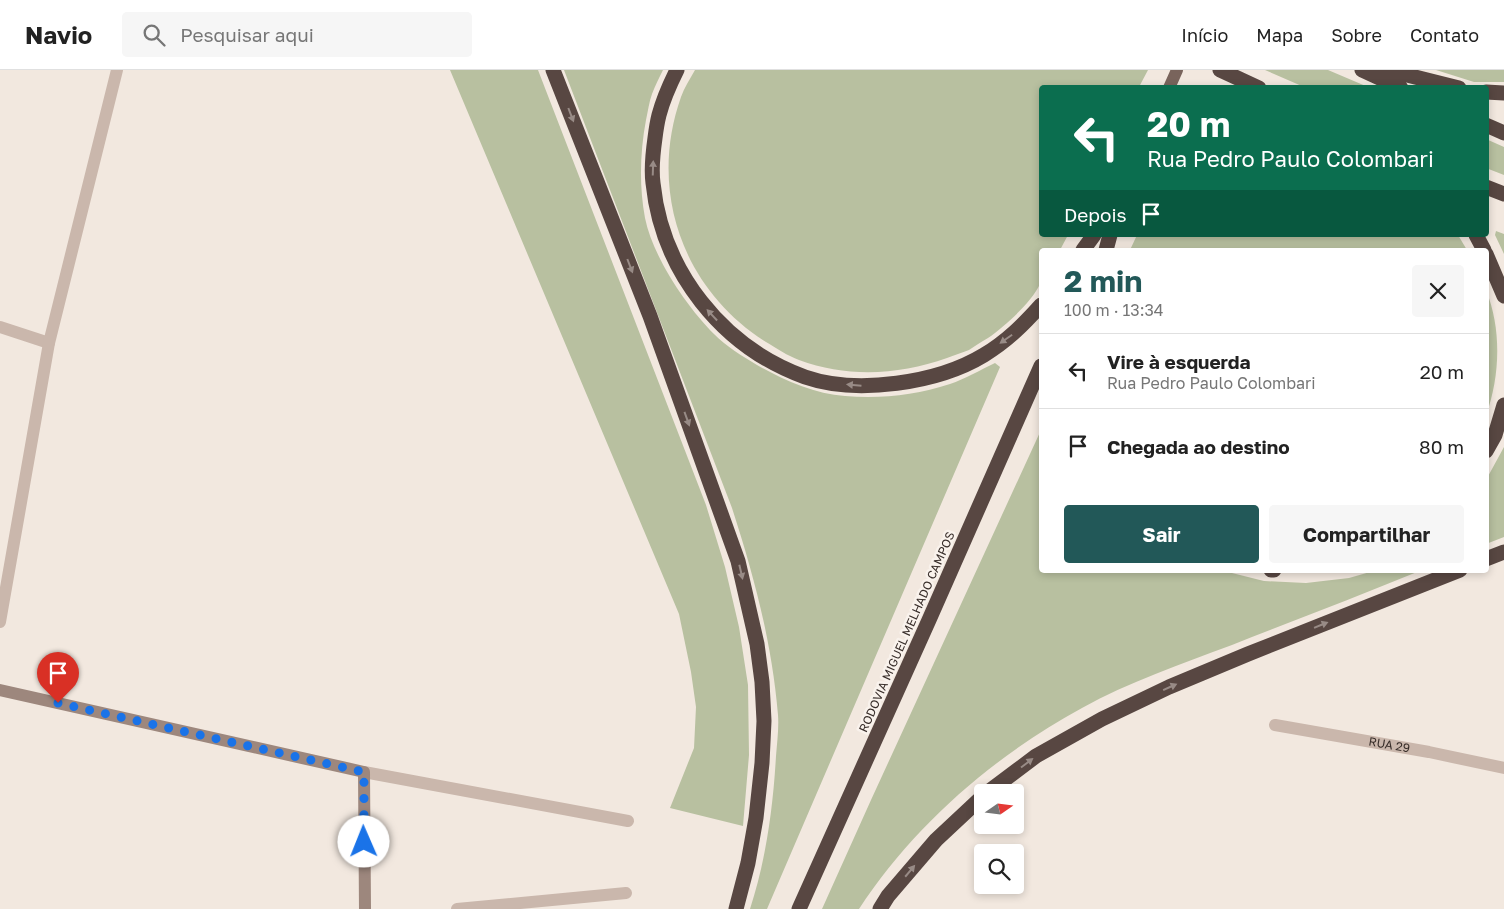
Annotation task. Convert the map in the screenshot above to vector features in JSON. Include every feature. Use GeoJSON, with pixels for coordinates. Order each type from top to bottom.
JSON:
{"type":"FeatureCollection","features":[{"type":"Feature","properties":{"kind":"highway"},"geometry":{"type":"LineString","coordinates":[[553,70],[650,316],[738,561],[757,644],[762,682],[764,721],[762,763],[756,818],[748,863],[736,909]]}},
{"type":"Feature","properties":{"kind":"highway"},"geometry":{"type":"LineString","coordinates":[[677,70],[669,86],[657,124],[652,181],[657,210],[666,240],[691,290],[719,322],[758,354],[807,377],[833,383],[867,386],[897,384],[929,377],[953,369],[983,355],[1015,333],[1039,307]]}},
{"type":"Feature","properties":{"kind":"highway"},"geometry":{"type":"LineString","coordinates":[[1220,70],[1252,85]]}},
{"type":"Feature","properties":{"kind":"highway"},"geometry":{"type":"LineString","coordinates":[[1362,70],[1394,85]]}},
{"type":"Feature","properties":{"kind":"highway"},"geometry":{"type":"LineString","coordinates":[[1387,70],[1446,85]]}},
{"type":"Feature","properties":{"kind":"highway"},"geometry":{"type":"LineString","coordinates":[[1489,92],[1504,94]]}},
{"type":"Feature","properties":{"kind":"highway"},"geometry":{"type":"LineString","coordinates":[[1489,126],[1504,133]]}},
{"type":"Feature","properties":{"kind":"highway"},"geometry":{"type":"LineString","coordinates":[[1489,188],[1504,194]]}},
{"type":"Feature","properties":{"kind":"highway"},"geometry":{"type":"LineString","coordinates":[[1084,248],[1093,237]]}},
{"type":"Feature","properties":{"kind":"highway"},"geometry":{"type":"LineString","coordinates":[[1489,261],[1504,296]]}},
{"type":"Feature","properties":{"kind":"highway","name":"RODOVIA MIGUEL MELHADO CAMPOS"},"geometry":{"type":"LineString","coordinates":[[799,909],[930,620],[1039,371]]}},
{"type":"Feature","properties":{"kind":"highway"},"geometry":{"type":"LineString","coordinates":[[1489,446],[1495,435],[1504,405]]}},
{"type":"Feature","properties":{"kind":"highway"},"geometry":{"type":"LineString","coordinates":[[1489,559],[1504,552]]}},
{"type":"Feature","properties":{"kind":"highway"},"geometry":{"type":"LineString","coordinates":[[999,784],[1036,756],[1102,718],[1160,691],[1452,573]]}},
{"type":"Feature","properties":{"kind":"highway"},"geometry":{"type":"LineString","coordinates":[[880,909],[888,896],[936,840],[974,804]]}},
{"type":"Feature","properties":{"kind":"main road"},"geometry":{"type":"LineString","coordinates":[[1170,85],[1177,70]]}},
{"type":"Feature","properties":{"kind":"main road"},"geometry":{"type":"LineString","coordinates":[[0,690],[364,772],[365,909]]}},
{"type":"Feature","properties":{"kind":"street"},"geometry":{"type":"LineString","coordinates":[[0,622],[49,343],[118,70]]}},
{"type":"Feature","properties":{"kind":"street"},"geometry":{"type":"LineString","coordinates":[[0,327],[49,343]]}},
{"type":"Feature","properties":{"kind":"street","name":"RUA 29"},"geometry":{"type":"LineString","coordinates":[[1275,726],[1429,752],[1504,768]]}},
{"type":"Feature","properties":{"kind":"street"},"geometry":{"type":"LineString","coordinates":[[364,772],[628,821]]}},
{"type":"Feature","properties":{"kind":"street"},"geometry":{"type":"LineString","coordinates":[[457,909],[626,893]]}},
{"type":"Feature","properties":{"kind":"green space"},"geometry":{"type":"Polygon","coordinates":[[[450,70],[538,70],[706,505],[725,567],[739,627],[748,685],[749,755],[743,826],[670,808],[694,748],[696,707],[679,614],[450,70]]]}},
{"type":"Feature","properties":{"kind":"green space"},"geometry":{"type":"Polygon","coordinates":[[[564,70],[663,70],[650,100],[642,144],[641,181],[645,218],[655,249],[682,295],[703,323],[734,351],[788,381],[810,389],[845,396],[872,397],[924,391],[950,384],[995,363],[1000,367],[767,909],[750,909],[768,834],[778,730],[775,688],[761,610],[732,508],[564,70]]]}},
{"type":"Feature","properties":{"kind":"green space"},"geometry":{"type":"Polygon","coordinates":[[[695,70],[1148,70],[1140,85],[1039,85],[1039,237],[1067,237],[1061,248],[1039,248],[1039,285],[1036,291],[1010,321],[988,338],[969,350],[929,364],[892,371],[873,372],[836,370],[817,366],[795,358],[766,342],[737,320],[713,294],[693,266],[680,234],[671,201],[669,167],[672,132],[685,87],[695,70]]]}},
{"type":"Feature","properties":{"kind":"green space"},"geometry":{"type":"Polygon","coordinates":[[[1265,70],[1328,70],[1363,85],[1299,85],[1265,70]]]}},
{"type":"Feature","properties":{"kind":"green space"},"geometry":{"type":"Polygon","coordinates":[[[1436,70],[1504,70],[1504,82],[1474,82],[1436,70]]]}},
{"type":"Feature","properties":{"kind":"green space"},"geometry":{"type":"Polygon","coordinates":[[[1489,140],[1504,147],[1504,175],[1489,169],[1489,140]]]}},
{"type":"Feature","properties":{"kind":"green space"},"geometry":{"type":"Polygon","coordinates":[[[1496,231],[1504,234],[1504,254],[1495,235],[1496,231]]]}},
{"type":"Feature","properties":{"kind":"green space"},"geometry":{"type":"Polygon","coordinates":[[[1136,237],[1459,237],[1466,248],[1131,248],[1136,237]]]}},
{"type":"Feature","properties":{"kind":"green space"},"geometry":{"type":"Polygon","coordinates":[[[1489,299],[1497,337],[1496,369],[1489,407],[1489,299]]]}},
{"type":"Feature","properties":{"kind":"green space"},"geometry":{"type":"Polygon","coordinates":[[[1039,434],[1039,573],[1232,573],[1264,581],[1306,583],[1349,578],[1366,573],[1415,573],[1156,674],[1082,708],[1018,748],[958,795],[905,849],[859,909],[822,909],[1039,434]]]}},
{"type":"Feature","properties":{"kind":"green space"},"geometry":{"type":"Polygon","coordinates":[[[1504,447],[1504,537],[1489,543],[1489,474],[1504,447]]]}},
{"type":"Feature","properties":{"kind":"route"},"geometry":{"type":"LineString","coordinates":[[58,703],[364,772],[364,842]]}}]}
